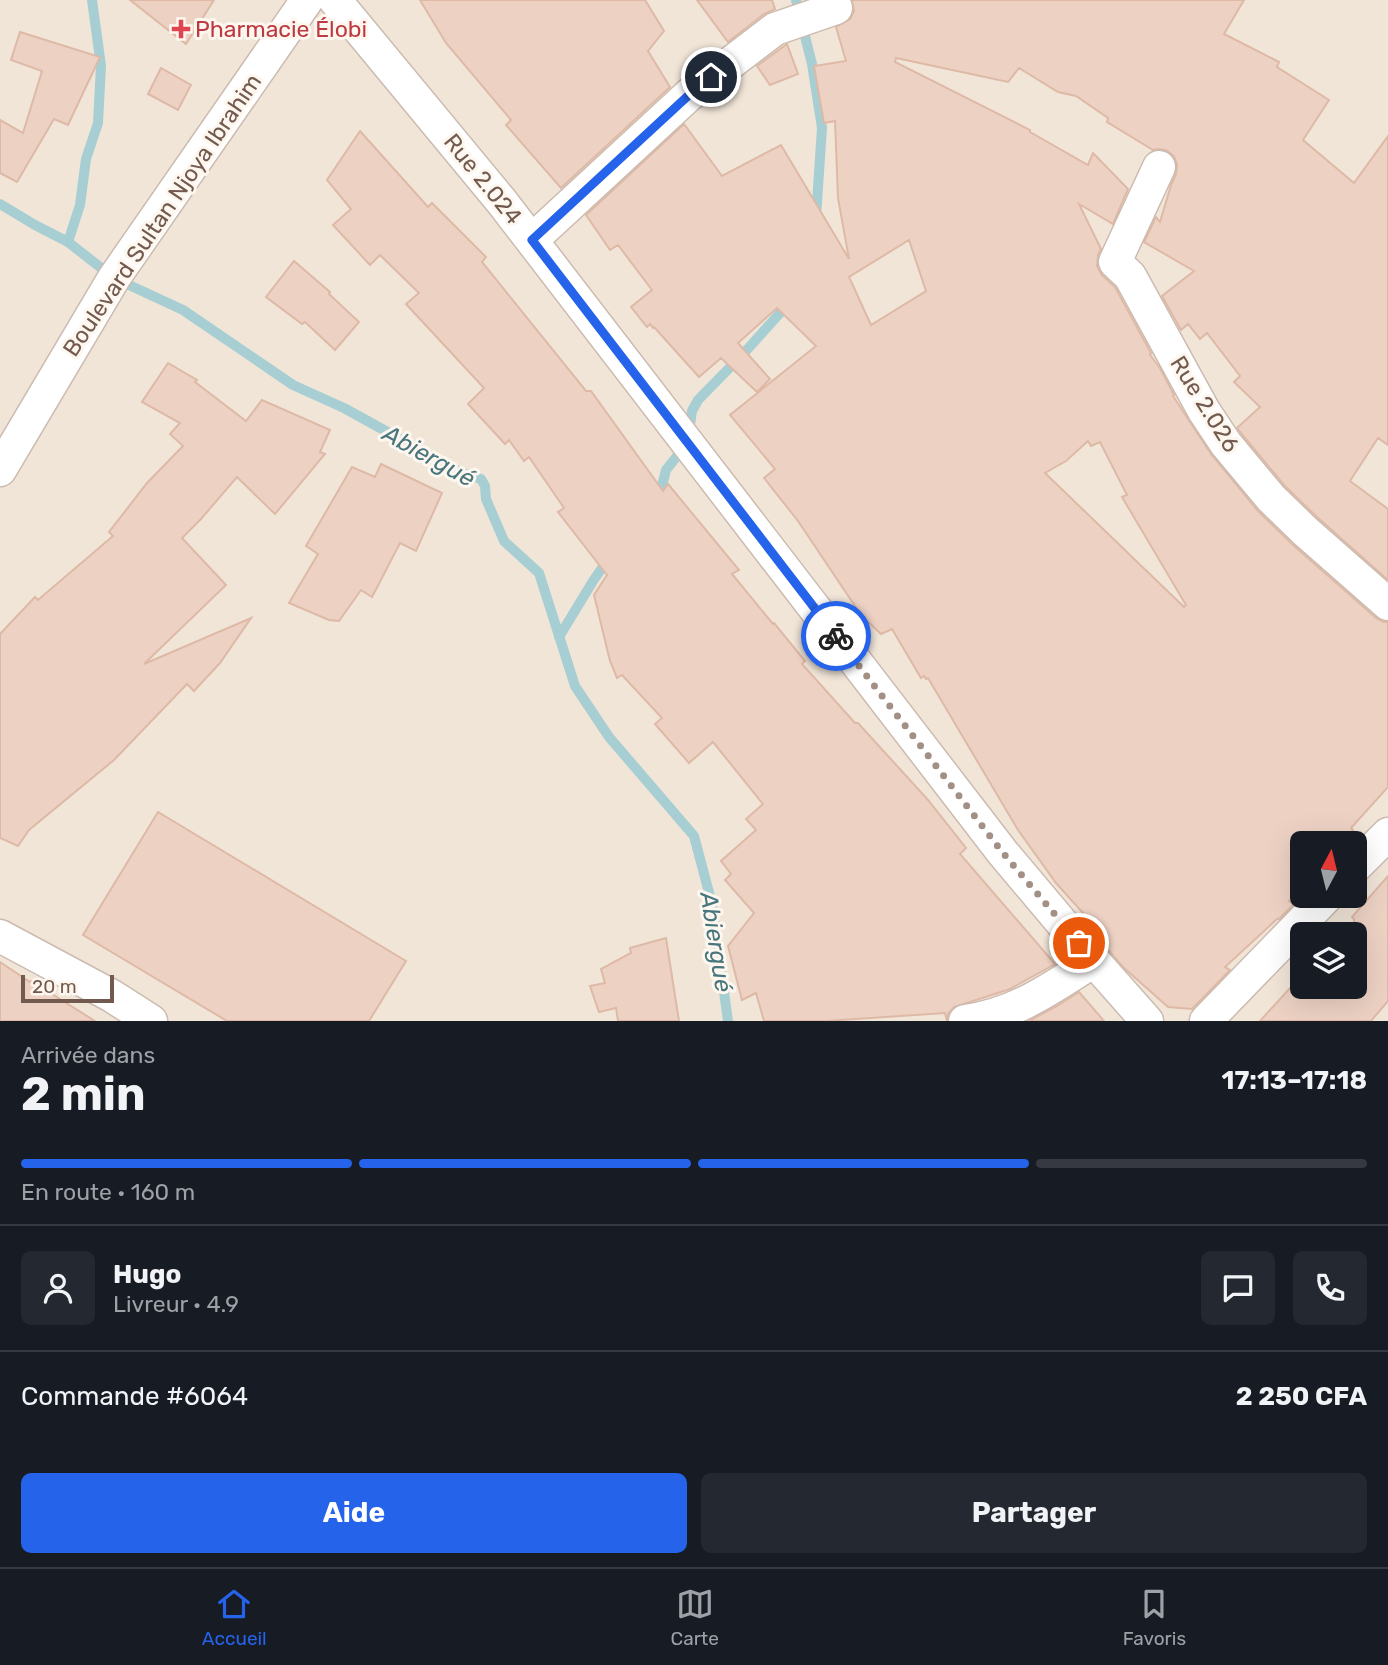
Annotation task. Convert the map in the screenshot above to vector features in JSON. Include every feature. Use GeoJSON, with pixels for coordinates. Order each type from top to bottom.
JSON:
{"type":"FeatureCollection","features":[{"type":"Feature","properties":{"kind":"street","name":"Boulevard Sultan Njoya Ibrahim"},"geometry":{"type":"LineString","coordinates":[[0,470],[114,278],[307,0]]}},
{"type":"Feature","properties":{"kind":"street","name":"Rue 2.024"},"geometry":{"type":"LineString","coordinates":[[335,0],[532,240],[1003,853],[1147,1021]]}},
{"type":"Feature","properties":{"kind":"street"},"geometry":{"type":"LineString","coordinates":[[532,240],[701,85],[775,29],[836,8]]}},
{"type":"Feature","properties":{"kind":"street","name":"Rue 2.026"},"geometry":{"type":"LineString","coordinates":[[1159,167],[1115,262],[1130,276],[1204,411],[1226,444],[1271,498],[1388,604]]}},
{"type":"Feature","properties":{"kind":"street"},"geometry":{"type":"LineString","coordinates":[[1367,855],[1388,834]]}},
{"type":"Feature","properties":{"kind":"street"},"geometry":{"type":"LineString","coordinates":[[1206,1021],[1315,908]]}},
{"type":"Feature","properties":{"kind":"street"},"geometry":{"type":"LineString","coordinates":[[0,936],[112,996],[151,1021]]}},
{"type":"Feature","properties":{"kind":"street"},"geometry":{"type":"LineString","coordinates":[[965,1021],[1001,1013],[1030,1001],[1094,961]]}},
{"type":"Feature","properties":{"kind":"shaded area"},"geometry":{"type":"Polygon","coordinates":[[[0,0],[1388,0],[1388,1021],[0,1021],[0,0]]]}},
{"type":"Feature","properties":{"kind":"building","name":"Pharmacie Élobi"},"geometry":{"type":"Polygon","coordinates":[[[130,0],[214,0],[186,44],[130,0]]]}},
{"type":"Feature","properties":{"kind":"building"},"geometry":{"type":"Polygon","coordinates":[[[420,0],[645,0],[664,31],[648,51],[670,87],[561,188],[506,125],[511,120],[446,43],[420,0]]]}},
{"type":"Feature","properties":{"kind":"building"},"geometry":{"type":"Polygon","coordinates":[[[697,0],[772,0],[775,9],[764,14],[728,42],[697,0]]]}},
{"type":"Feature","properties":{"kind":"building"},"geometry":{"type":"Polygon","coordinates":[[[852,0],[1244,0],[1224,34],[1279,62],[1277,67],[1329,100],[1303,140],[1354,183],[1388,136],[1388,445],[1378,438],[1350,481],[1388,509],[1388,580],[1284,485],[1237,428],[1260,407],[1234,382],[1240,376],[1207,333],[1200,339],[1188,324],[1181,330],[1162,296],[1194,271],[1144,242],[1156,217],[1160,222],[1176,174],[1174,156],[1166,150],[1153,150],[1107,122],[1108,118],[1076,96],[1058,92],[1019,68],[1008,82],[896,58],[895,62],[1030,130],[1088,165],[1093,153],[1128,189],[1113,224],[1079,204],[1101,249],[1097,266],[1115,287],[1173,396],[1211,454],[1258,511],[1376,618],[1388,622],[1388,787],[1351,828],[1352,831],[1290,831],[1290,908],[1225,967],[1230,970],[1192,1009],[1168,1007],[1123,967],[1097,937],[1101,933],[1056,883],[1018,830],[928,678],[921,678],[892,629],[881,634],[861,615],[798,521],[764,478],[775,469],[730,415],[816,346],[777,308],[738,343],[770,379],[757,392],[721,358],[699,377],[654,327],[650,324],[647,327],[631,307],[652,290],[618,245],[610,250],[586,215],[684,124],[722,176],[781,145],[849,259],[838,198],[835,121],[824,123],[814,66],[846,61],[836,27],[850,19],[854,11],[852,0]],[[909,240],[849,277],[871,325],[926,291],[909,240]],[[1088,441],[1066,461],[1045,473],[1184,607],[1186,605],[1122,497],[1127,495],[1100,442],[1091,446],[1088,441]]]}},
{"type":"Feature","properties":{"kind":"building"},"geometry":{"type":"Polygon","coordinates":[[[20,32],[100,57],[68,125],[54,119],[17,182],[0,173],[0,120],[23,133],[42,71],[11,60],[20,32]]]}},
{"type":"Feature","properties":{"kind":"building"},"geometry":{"type":"Polygon","coordinates":[[[787,44],[798,74],[770,85],[757,66],[787,44]]]}},
{"type":"Feature","properties":{"kind":"building"},"geometry":{"type":"Polygon","coordinates":[[[161,68],[191,85],[178,110],[148,94],[161,68]]]}},
{"type":"Feature","properties":{"kind":"building"},"geometry":{"type":"Polygon","coordinates":[[[360,131],[428,207],[432,203],[486,257],[482,262],[586,391],[591,391],[663,491],[668,484],[739,570],[732,574],[805,661],[802,664],[928,800],[966,848],[960,854],[1055,964],[1010,989],[954,1007],[948,1014],[947,1021],[945,1013],[826,1021],[764,1021],[756,993],[742,1000],[728,946],[754,913],[725,880],[731,874],[721,861],[756,830],[746,819],[763,804],[713,742],[689,763],[655,724],[662,718],[622,675],[617,678],[610,661],[594,595],[607,575],[558,512],[564,508],[529,457],[524,461],[509,440],[505,444],[468,404],[484,388],[406,304],[419,293],[380,255],[370,265],[333,225],[351,209],[327,180],[360,131]]]}},
{"type":"Feature","properties":{"kind":"building"},"geometry":{"type":"Polygon","coordinates":[[[294,261],[359,322],[335,350],[305,322],[302,324],[266,297],[294,261]]]}},
{"type":"Feature","properties":{"kind":"building"},"geometry":{"type":"Polygon","coordinates":[[[168,363],[197,380],[195,382],[246,421],[262,400],[330,430],[320,452],[325,454],[275,514],[237,477],[182,538],[226,585],[144,664],[251,618],[220,663],[194,691],[187,684],[114,760],[29,830],[18,846],[0,838],[0,634],[35,597],[38,600],[113,536],[109,532],[147,483],[183,446],[170,434],[180,423],[142,402],[168,363]]]}},
{"type":"Feature","properties":{"kind":"building"},"geometry":{"type":"Polygon","coordinates":[[[381,464],[442,493],[416,551],[400,543],[372,597],[361,590],[339,621],[329,620],[289,603],[318,554],[306,546],[352,467],[375,477],[381,464]]]}},
{"type":"Feature","properties":{"kind":"building"},"geometry":{"type":"Polygon","coordinates":[[[158,812],[406,961],[369,1021],[227,1021],[83,935],[158,812]]]}},
{"type":"Feature","properties":{"kind":"building"},"geometry":{"type":"Polygon","coordinates":[[[1388,876],[1388,1001],[1371,1021],[1260,1021],[1290,988],[1290,999],[1367,999],[1367,922],[1354,922],[1352,917],[1360,908],[1367,908],[1367,900],[1388,876]]]}},
{"type":"Feature","properties":{"kind":"building"},"geometry":{"type":"Polygon","coordinates":[[[666,938],[679,1021],[618,1021],[616,1008],[599,1012],[590,986],[605,983],[601,969],[631,953],[630,948],[666,938]]]}},
{"type":"Feature","properties":{"kind":"building"},"geometry":{"type":"Polygon","coordinates":[[[0,962],[30,982],[95,1021],[0,1021],[0,962]]]}},
{"type":"Feature","properties":{"kind":"building"},"geometry":{"type":"Polygon","coordinates":[[[1079,992],[1104,1021],[1029,1021],[1057,1006],[1079,992]]]}},
{"type":"Feature","properties":{"kind":"waterway"},"geometry":{"type":"LineString","coordinates":[[68,242],[80,205],[86,159],[98,123],[101,66],[92,0]]}},
{"type":"Feature","properties":{"kind":"waterway"},"geometry":{"type":"LineString","coordinates":[[796,0],[812,64],[822,128],[816,217]]}},
{"type":"Feature","properties":{"kind":"waterway","name":"Abiergué"},"geometry":{"type":"LineString","coordinates":[[0,204],[68,242],[114,278],[183,310],[293,385],[344,408],[462,473],[481,479],[485,486],[486,499],[504,541],[539,573],[575,686],[609,737],[694,836],[712,904],[728,1021]]}},
{"type":"Feature","properties":{"kind":"waterway"},"geometry":{"type":"LineString","coordinates":[[689,432],[692,411],[698,400],[789,303]]}},
{"type":"Feature","properties":{"kind":"waterway"},"geometry":{"type":"LineString","coordinates":[[653,498],[662,486],[666,470],[685,446]]}},
{"type":"Feature","properties":{"kind":"waterway"},"geometry":{"type":"LineString","coordinates":[[559,637],[609,558]]}},
{"type":"Feature","properties":{"kind":"way so far"},"geometry":{"type":"LineString","coordinates":[[836,636],[1003,853],[1079,943]]}},
{"type":"Feature","properties":{"kind":"place","name":"Pharmacie Élobi"},"geometry":{"type":"Point","coordinates":[181,29]}},
{"type":"Feature","properties":{"kind":"route"},"geometry":{"type":"LineString","coordinates":[[711,77],[532,240],[836,636]]}}]}
